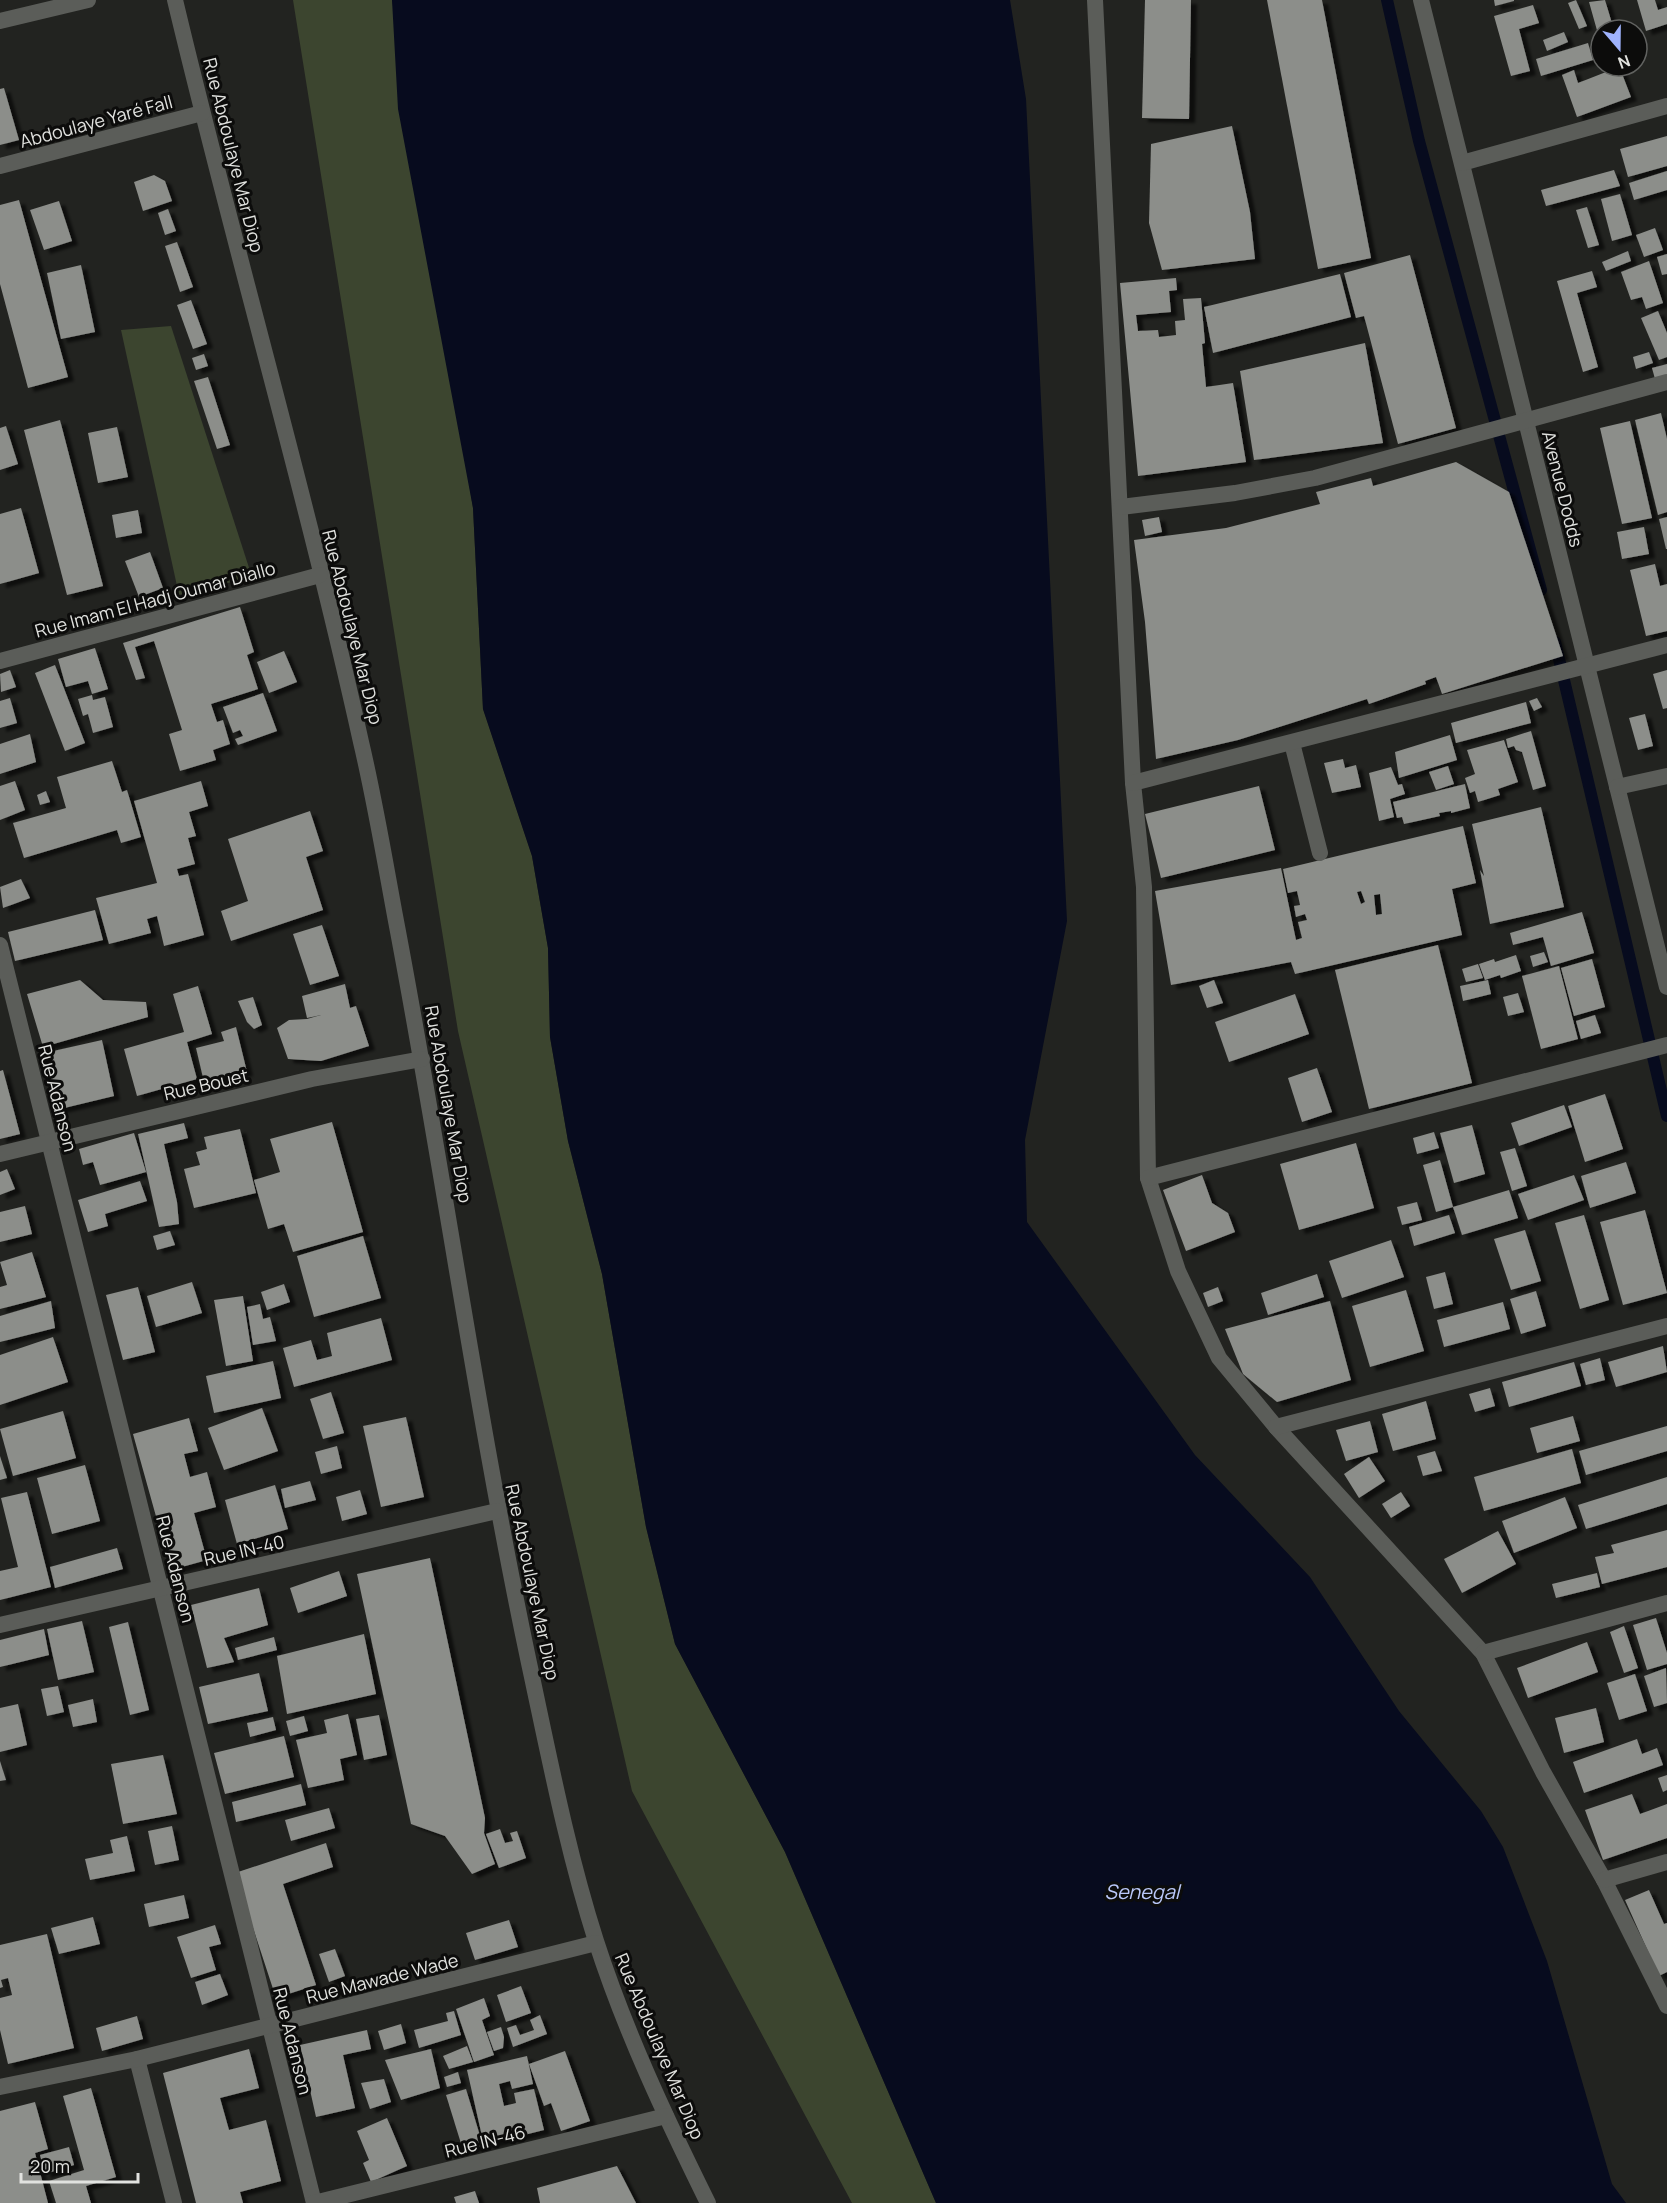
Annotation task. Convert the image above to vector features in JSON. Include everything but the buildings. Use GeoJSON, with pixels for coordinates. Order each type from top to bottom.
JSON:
{"type":"FeatureCollection","features":[{"type":"Feature","properties":{"kind":"street"},"geometry":{"type":"LineString","coordinates":[[0,21],[88,0]]}},
{"type":"Feature","properties":{"kind":"street","name":"Rue Abdoulaye Mar Diop"},"geometry":{"type":"LineString","coordinates":[[177,0],[202,113],[286,431],[363,747],[422,1059],[497,1511],[559,1806],[596,1943],[614,1993],[666,2116],[708,2203]]}},
{"type":"Feature","properties":{"kind":"street"},"geometry":{"type":"LineString","coordinates":[[1095,0],[1133,783],[1144,887],[1148,1178],[1178,1271],[1219,1358],[1276,1427],[1483,1653],[1543,1772],[1604,1880],[1667,2006]]}},
{"type":"Feature","properties":{"kind":"street","name":"Avenue Dodds"},"geometry":{"type":"LineString","coordinates":[[1421,0],[1667,987]]}},
{"type":"Feature","properties":{"kind":"street"},"geometry":{"type":"LineString","coordinates":[[1462,163],[1667,106]]}},
{"type":"Feature","properties":{"kind":"street","name":"Abdoulaye Yaré Fall"},"geometry":{"type":"LineString","coordinates":[[0,166],[202,113]]}},
{"type":"Feature","properties":{"kind":"street"},"geometry":{"type":"LineString","coordinates":[[1121,507],[1235,493],[1315,478],[1667,382]]}},
{"type":"Feature","properties":{"kind":"street","name":"Rue Imam El Hadj Oumar Diallo"},"geometry":{"type":"LineString","coordinates":[[0,661],[321,575]]}},
{"type":"Feature","properties":{"kind":"street"},"geometry":{"type":"LineString","coordinates":[[1133,783],[1667,645]]}},
{"type":"Feature","properties":{"kind":"street"},"geometry":{"type":"LineString","coordinates":[[1292,743],[1320,853]]}},
{"type":"Feature","properties":{"kind":"street"},"geometry":{"type":"LineString","coordinates":[[1617,787],[1667,776]]}},
{"type":"Feature","properties":{"kind":"street","name":"Rue Adanson"},"geometry":{"type":"LineString","coordinates":[[0,945],[314,2203]]}},
{"type":"Feature","properties":{"kind":"street"},"geometry":{"type":"LineString","coordinates":[[1148,1178],[1667,1045]]}},
{"type":"Feature","properties":{"kind":"street","name":"Rue Bouet"},"geometry":{"type":"LineString","coordinates":[[0,1154],[312,1079],[422,1059]]}},
{"type":"Feature","properties":{"kind":"street"},"geometry":{"type":"LineString","coordinates":[[1276,1427],[1667,1326]]}},
{"type":"Feature","properties":{"kind":"street","name":"Rue IN-40"},"geometry":{"type":"LineString","coordinates":[[0,1624],[497,1511]]}},
{"type":"Feature","properties":{"kind":"street"},"geometry":{"type":"LineString","coordinates":[[1483,1653],[1667,1603]]}},
{"type":"Feature","properties":{"kind":"street"},"geometry":{"type":"LineString","coordinates":[[1604,1880],[1667,1862]]}},
{"type":"Feature","properties":{"kind":"street","name":"Rue Mawade Wade"},"geometry":{"type":"LineString","coordinates":[[0,2087],[137,2059],[270,2027],[596,1943]]}},
{"type":"Feature","properties":{"kind":"street"},"geometry":{"type":"LineString","coordinates":[[137,2059],[174,2203]]}},
{"type":"Feature","properties":{"kind":"street","name":"Rue IN-46"},"geometry":{"type":"LineString","coordinates":[[314,2203],[666,2116]]}},
{"type":"Feature","properties":{"kind":"green space"},"geometry":{"type":"Polygon","coordinates":[[[293,0],[392,0],[473,508],[483,709],[532,856],[548,948],[550,1037],[568,1141],[602,1274],[646,1527],[675,1644],[785,1852],[936,2203],[852,2203],[632,1791],[458,1031],[293,0]]]}},
{"type":"Feature","properties":{"kind":"green space"},"geometry":{"type":"Polygon","coordinates":[[[171,326],[252,577],[179,595],[121,330],[171,326]]]}},
{"type":"Feature","properties":{"kind":"water","name":"Senegal"},"geometry":{"type":"Polygon","coordinates":[[[392,0],[1010,0],[1026,99],[1067,921],[1025,1140],[1027,1222],[1195,1455],[1310,1577],[1399,1711],[1481,1811],[1503,1847],[1547,1961],[1612,2184],[1626,2203],[936,2203],[785,1852],[675,1644],[646,1527],[602,1274],[568,1141],[550,1037],[548,948],[532,856],[483,709],[473,508],[398,109],[392,0]]]}},
{"type":"Feature","properties":{"kind":"waterway"},"geometry":{"type":"LineString","coordinates":[[1387,0],[1419,141],[1541,590]]}},
{"type":"Feature","properties":{"kind":"waterway"},"geometry":{"type":"LineString","coordinates":[[1555,642],[1667,1116]]}}]}
